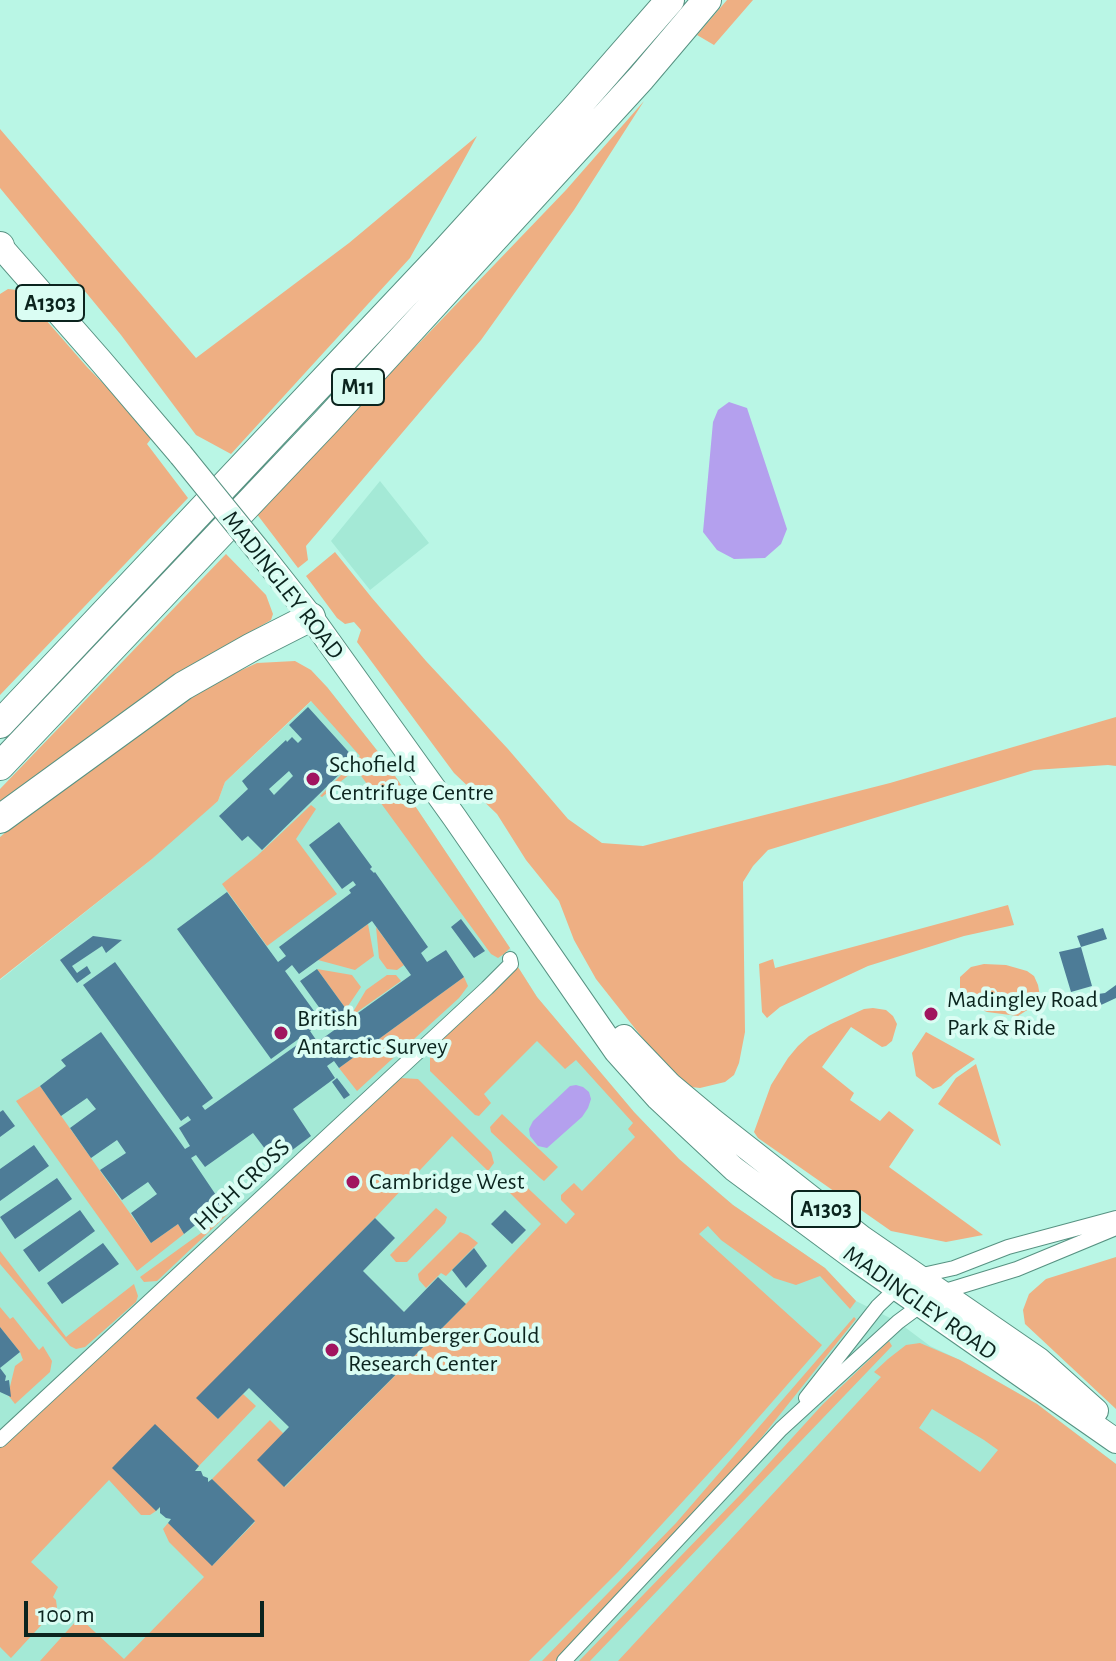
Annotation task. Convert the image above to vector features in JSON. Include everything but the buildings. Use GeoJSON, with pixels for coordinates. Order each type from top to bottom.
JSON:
{"type":"FeatureCollection","features":[{"type":"Feature","properties":{"kind":"highway","name":"M11"},"geometry":{"type":"LineString","coordinates":[[0,724],[441,256],[670,0]]}},
{"type":"Feature","properties":{"kind":"highway","name":"M11"},"geometry":{"type":"LineString","coordinates":[[0,766],[327,421],[641,78],[707,0]]}},
{"type":"Feature","properties":{"kind":"highway"},"geometry":{"type":"LineString","coordinates":[[0,819],[183,686],[311,617]]}},
{"type":"Feature","properties":{"kind":"main road","name":"MADINGLEY ROAD"},"geometry":{"type":"LineString","coordinates":[[0,247],[181,455],[311,617],[443,800],[616,1051],[658,1098],[734,1169],[858,1261],[907,1282],[942,1292],[1039,1360],[1116,1432]]}},
{"type":"Feature","properties":{"kind":"main road","name":"MADINGLEY ROAD"},"geometry":{"type":"LineString","coordinates":[[907,1282],[921,1305],[1116,1441]]}},
{"type":"Feature","properties":{"kind":"street","name":"HIGH CROSS"},"geometry":{"type":"LineString","coordinates":[[0,1440],[487,988],[511,964],[510,959]]}},
{"type":"Feature","properties":{"kind":"street"},"geometry":{"type":"LineString","coordinates":[[781,1429],[878,1306],[907,1282],[1008,1247],[1116,1218]]}},
{"type":"Feature","properties":{"kind":"street"},"geometry":{"type":"LineString","coordinates":[[564,1661],[781,1429],[898,1322],[942,1292],[1017,1269],[1116,1228]]}},
{"type":"Feature","properties":{"kind":"shaded area"},"geometry":{"type":"Polygon","coordinates":[[[727,0],[753,0],[714,45],[697,35],[727,0]]]}},
{"type":"Feature","properties":{"kind":"shaded area"},"geometry":{"type":"Polygon","coordinates":[[[644,101],[574,210],[481,340],[306,546],[308,560],[298,568],[256,513],[566,190],[644,101]]]}},
{"type":"Feature","properties":{"kind":"shaded area"},"geometry":{"type":"Polygon","coordinates":[[[0,129],[196,358],[349,243],[477,136],[410,258],[231,454],[196,435],[121,335],[0,188],[0,129]]]}},
{"type":"Feature","properties":{"kind":"shaded area"},"geometry":{"type":"Polygon","coordinates":[[[8,289],[17,290],[25,296],[87,367],[154,435],[147,444],[188,498],[0,695],[0,294],[8,289]]]}},
{"type":"Feature","properties":{"kind":"shaded area"},"geometry":{"type":"Polygon","coordinates":[[[729,402],[747,408],[787,529],[781,544],[765,558],[734,559],[717,550],[703,532],[713,422],[718,410],[729,402]]]}},
{"type":"Feature","properties":{"kind":"shaded area"},"geometry":{"type":"Polygon","coordinates":[[[380,481],[429,543],[370,590],[331,541],[380,481]]]}},
{"type":"Feature","properties":{"kind":"shaded area"},"geometry":{"type":"Polygon","coordinates":[[[335,552],[426,661],[568,819],[602,843],[643,846],[890,783],[1116,717],[1116,766],[1034,770],[768,850],[743,882],[745,1032],[739,1063],[734,1075],[725,1082],[691,1087],[667,1069],[596,979],[574,940],[559,901],[526,860],[497,814],[454,773],[357,642],[361,630],[354,622],[345,624],[337,618],[306,576],[335,552]]]}},
{"type":"Feature","properties":{"kind":"shaded area"},"geometry":{"type":"Polygon","coordinates":[[[226,554],[266,595],[273,614],[271,620],[213,654],[0,806],[0,789],[226,554]]]}},
{"type":"Feature","properties":{"kind":"shaded area"},"geometry":{"type":"Polygon","coordinates":[[[295,661],[311,670],[327,687],[383,758],[510,948],[498,958],[491,954],[356,769],[320,796],[360,756],[311,701],[225,782],[218,801],[152,859],[0,979],[0,837],[29,812],[202,688],[257,663],[295,661]]]}},
{"type":"Feature","properties":{"kind":"shaded area","name":"Cambridge West"},"geometry":{"type":"Polygon","coordinates":[[[327,687],[383,758],[510,948],[537,997],[634,1112],[679,1159],[733,1205],[825,1268],[856,1301],[898,1322],[930,1346],[1037,1404],[1116,1464],[1116,1661],[0,1661],[0,980],[152,859],[218,801],[225,782],[327,687]]]}},
{"type":"Feature","properties":{"kind":"shaded area"},"geometry":{"type":"Polygon","coordinates":[[[311,805],[316,809],[296,839],[337,894],[267,946],[222,884],[311,805]]]}},
{"type":"Feature","properties":{"kind":"shaded area"},"geometry":{"type":"Polygon","coordinates":[[[1008,905],[1014,925],[964,936],[868,966],[780,1007],[767,1018],[762,1012],[759,964],[773,959],[775,968],[1008,905]]]}},
{"type":"Feature","properties":{"kind":"shaded area"},"geometry":{"type":"Polygon","coordinates":[[[368,924],[374,956],[355,970],[318,960],[368,924]]]}},
{"type":"Feature","properties":{"kind":"shaded area"},"geometry":{"type":"Polygon","coordinates":[[[376,927],[404,965],[397,970],[387,969],[379,958],[376,927]]]}},
{"type":"Feature","properties":{"kind":"shaded area"},"geometry":{"type":"Polygon","coordinates":[[[1006,965],[1034,976],[1040,996],[1035,1005],[1018,1016],[987,1012],[966,1003],[960,996],[960,977],[971,967],[1006,965]]]}},
{"type":"Feature","properties":{"kind":"shaded area"},"geometry":{"type":"Polygon","coordinates":[[[518,967],[537,997],[634,1112],[679,1159],[733,1205],[825,1268],[856,1301],[850,1309],[820,1276],[796,1285],[774,1278],[721,1240],[708,1226],[699,1234],[822,1345],[618,1572],[529,1661],[40,1661],[81,1619],[124,1659],[204,1577],[169,1542],[163,1529],[168,1523],[213,1565],[255,1522],[212,1479],[270,1420],[283,1433],[285,1487],[541,1224],[501,1184],[509,1176],[516,1177],[566,1224],[575,1214],[561,1200],[561,1195],[574,1183],[582,1191],[635,1137],[628,1129],[633,1123],[576,1060],[565,1069],[537,1041],[484,1094],[491,1103],[479,1116],[430,1071],[430,1050],[518,967]]]}},
{"type":"Feature","properties":{"kind":"shaded area"},"geometry":{"type":"Polygon","coordinates":[[[317,969],[352,975],[361,987],[346,1009],[317,969]]]}},
{"type":"Feature","properties":{"kind":"shaded area"},"geometry":{"type":"Polygon","coordinates":[[[387,975],[396,975],[401,981],[350,1017],[366,990],[387,975]]]}},
{"type":"Feature","properties":{"kind":"shaded area"},"geometry":{"type":"Polygon","coordinates":[[[464,977],[468,986],[459,998],[357,1091],[339,1068],[464,977]]]}},
{"type":"Feature","properties":{"kind":"shaded area"},"geometry":{"type":"Polygon","coordinates":[[[873,1008],[886,1010],[893,1016],[897,1024],[892,1041],[882,1047],[851,1027],[822,1067],[854,1093],[850,1100],[880,1121],[889,1111],[914,1130],[889,1167],[983,1235],[946,1242],[891,1231],[758,1138],[754,1132],[771,1085],[798,1046],[831,1024],[873,1008]]]}},
{"type":"Feature","properties":{"kind":"shaded area"},"geometry":{"type":"Polygon","coordinates":[[[926,1032],[975,1059],[933,1089],[916,1076],[912,1053],[926,1032]]]}},
{"type":"Feature","properties":{"kind":"shaded area"},"geometry":{"type":"Polygon","coordinates":[[[976,1064],[1001,1146],[938,1104],[956,1078],[976,1064]]]}},
{"type":"Feature","properties":{"kind":"shaded area"},"geometry":{"type":"Polygon","coordinates":[[[418,1079],[491,1152],[494,1163],[488,1171],[452,1136],[197,1398],[218,1419],[243,1394],[256,1406],[156,1511],[141,1515],[109,1480],[31,1562],[58,1587],[53,1597],[57,1608],[11,1658],[0,1647],[0,1448],[395,1080],[418,1079]]]}},
{"type":"Feature","properties":{"kind":"shaded area"},"geometry":{"type":"Polygon","coordinates":[[[576,1085],[589,1092],[591,1099],[588,1108],[547,1148],[538,1146],[530,1136],[533,1121],[570,1086],[576,1085]]]}},
{"type":"Feature","properties":{"kind":"shaded area"},"geometry":{"type":"Polygon","coordinates":[[[40,1086],[151,1243],[178,1224],[184,1234],[137,1271],[16,1101],[40,1086]]]}},
{"type":"Feature","properties":{"kind":"shaded area"},"geometry":{"type":"Polygon","coordinates":[[[502,1114],[558,1167],[544,1181],[491,1132],[490,1127],[502,1114]]]}},
{"type":"Feature","properties":{"kind":"shaded area"},"geometry":{"type":"Polygon","coordinates":[[[436,1208],[447,1217],[445,1223],[407,1262],[396,1262],[390,1255],[436,1208]]]}},
{"type":"Feature","properties":{"kind":"shaded area"},"geometry":{"type":"Polygon","coordinates":[[[230,1212],[157,1281],[144,1282],[140,1277],[230,1212]]]}},
{"type":"Feature","properties":{"kind":"shaded area"},"geometry":{"type":"Polygon","coordinates":[[[460,1232],[478,1243],[446,1276],[441,1273],[426,1288],[418,1274],[460,1232]]]}},
{"type":"Feature","properties":{"kind":"shaded area"},"geometry":{"type":"Polygon","coordinates":[[[0,1251],[66,1337],[134,1284],[138,1296],[136,1302],[85,1347],[76,1349],[70,1346],[0,1264],[0,1251]]]}},
{"type":"Feature","properties":{"kind":"shaded area"},"geometry":{"type":"Polygon","coordinates":[[[1116,1257],[1116,1409],[1025,1324],[1023,1310],[1029,1294],[1046,1279],[1116,1257]]]}},
{"type":"Feature","properties":{"kind":"shaded area"},"geometry":{"type":"Polygon","coordinates":[[[0,1307],[10,1319],[13,1317],[39,1350],[43,1346],[52,1361],[50,1372],[15,1404],[8,1395],[15,1366],[23,1360],[0,1327],[0,1307]]]}},
{"type":"Feature","properties":{"kind":"shaded area"},"geometry":{"type":"Polygon","coordinates":[[[854,1317],[856,1319],[762,1437],[661,1555],[555,1661],[542,1661],[676,1523],[854,1317]]]}},
{"type":"Feature","properties":{"kind":"shaded area"},"geometry":{"type":"Polygon","coordinates":[[[889,1341],[892,1346],[590,1661],[579,1661],[741,1494],[823,1404],[889,1341]]]}},
{"type":"Feature","properties":{"kind":"shaded area"},"geometry":{"type":"Polygon","coordinates":[[[920,1343],[960,1360],[1037,1404],[1116,1464],[1116,1661],[618,1661],[881,1377],[874,1372],[906,1345],[920,1343]],[[932,1409],[919,1428],[980,1472],[998,1450],[932,1409]]]}},
{"type":"Feature","properties":{"kind":"place","name":"Schofield Centrifuge Centre"},"geometry":{"type":"Point","coordinates":[313,779]}},
{"type":"Feature","properties":{"kind":"place","name":"Madingley Road Park & Ride"},"geometry":{"type":"Point","coordinates":[931,1014]}},
{"type":"Feature","properties":{"kind":"place","name":"British Antarctic Survey"},"geometry":{"type":"Point","coordinates":[281,1033]}},
{"type":"Feature","properties":{"kind":"place","name":"Cambridge West"},"geometry":{"type":"Point","coordinates":[353,1182]}},
{"type":"Feature","properties":{"kind":"place","name":"Schlumberger Gould Research Center"},"geometry":{"type":"Point","coordinates":[332,1350]}}]}
